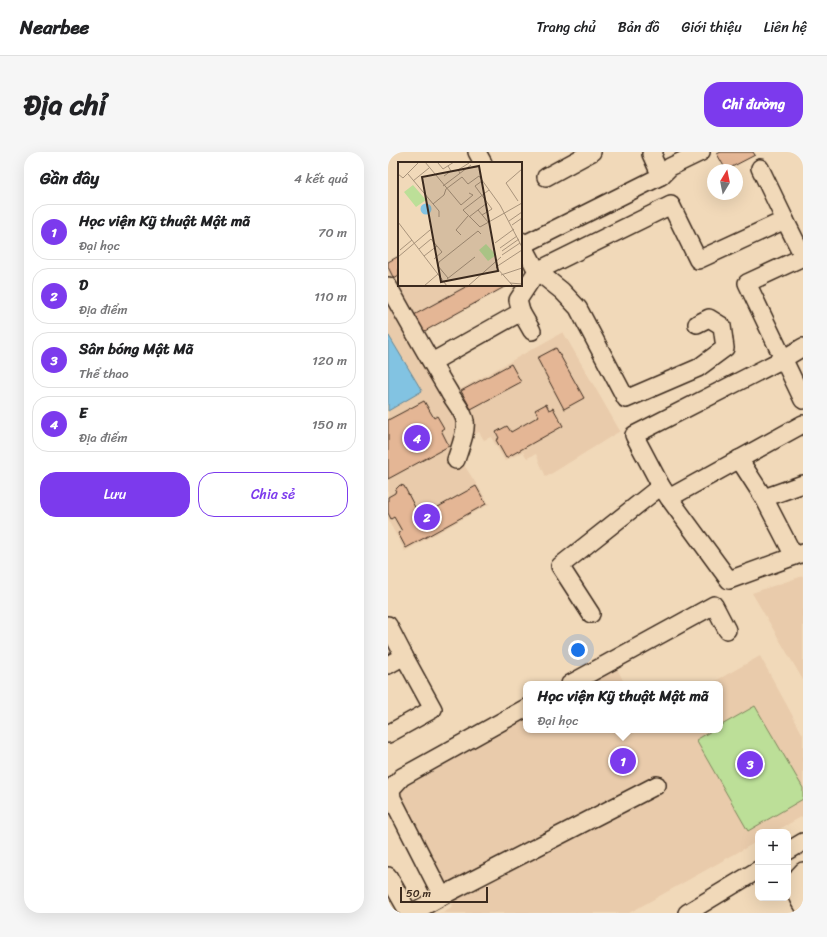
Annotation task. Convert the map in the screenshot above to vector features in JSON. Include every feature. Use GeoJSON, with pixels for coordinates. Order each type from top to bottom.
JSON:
{"type":"FeatureCollection","features":[{"type":"Feature","properties":{"kind":"street"},"geometry":{"type":"LineString","coordinates":[[546,177],[592,152]]}},
{"type":"Feature","properties":{"kind":"street"},"geometry":{"type":"LineString","coordinates":[[654,152],[651,154],[661,176]]}},
{"type":"Feature","properties":{"kind":"street"},"geometry":{"type":"LineString","coordinates":[[697,324],[709,318],[722,326],[725,348],[698,368],[626,399],[578,308],[562,291],[540,273],[522,243],[661,176],[670,167],[701,152]]}},
{"type":"Feature","properties":{"kind":"street"},"geometry":{"type":"LineString","coordinates":[[760,168],[803,257],[747,283],[803,400]]}},
{"type":"Feature","properties":{"kind":"street"},"geometry":{"type":"LineString","coordinates":[[532,331],[521,312],[518,300],[540,273],[671,205],[698,260],[785,220]]}},
{"type":"Feature","properties":{"kind":"street"},"geometry":{"type":"LineString","coordinates":[[388,286],[466,422],[461,446],[456,460]]}},
{"type":"Feature","properties":{"kind":"street"},"geometry":{"type":"LineString","coordinates":[[432,362],[521,312]]}},
{"type":"Feature","properties":{"kind":"street"},"geometry":{"type":"LineString","coordinates":[[739,459],[798,555],[729,580],[665,492],[634,435],[783,359],[803,347]]}},
{"type":"Feature","properties":{"kind":"street"},"geometry":{"type":"LineString","coordinates":[[591,614],[560,566],[665,492],[739,459],[803,424]]}},
{"type":"Feature","properties":{"kind":"street"},"geometry":{"type":"LineString","coordinates":[[764,498],[803,484]]}},
{"type":"Feature","properties":{"kind":"street"},"geometry":{"type":"LineString","coordinates":[[575,681],[714,605],[727,630]]}},
{"type":"Feature","properties":{"kind":"street"},"geometry":{"type":"LineString","coordinates":[[388,625],[433,708],[388,734]]}},
{"type":"Feature","properties":{"kind":"street"},"geometry":{"type":"LineString","coordinates":[[388,665],[404,656]]}},
{"type":"Feature","properties":{"kind":"street"},"geometry":{"type":"LineString","coordinates":[[442,896],[392,798],[391,789],[402,776],[523,710]]}},
{"type":"Feature","properties":{"kind":"street"},"geometry":{"type":"LineString","coordinates":[[412,913],[442,896],[657,786]]}},
{"type":"Feature","properties":{"kind":"street"},"geometry":{"type":"LineString","coordinates":[[791,849],[803,842]]}},
{"type":"Feature","properties":{"kind":"street"},"geometry":{"type":"LineString","coordinates":[[686,913],[755,872]]}},
{"type":"Feature","properties":{"kind":"street"},"geometry":{"type":"LineString","coordinates":[[800,875],[796,887],[796,893],[803,907]]}},
{"type":"Feature","properties":{"kind":"street"},"geometry":{"type":"LineString","coordinates":[[388,876],[409,913]]}},
{"type":"Feature","properties":{"kind":"shaded area"},"geometry":{"type":"Polygon","coordinates":[[[398,257],[398,286],[506,286],[421,333],[388,274],[388,262],[398,257]]]}},
{"type":"Feature","properties":{"kind":"shaded area"},"geometry":{"type":"Polygon","coordinates":[[[388,298],[454,393],[563,332],[620,431],[546,477],[536,454],[527,458],[523,452],[505,461],[491,437],[484,440],[479,432],[459,442],[459,457],[489,504],[405,551],[388,520],[388,298]]]}},
{"type":"Feature","properties":{"kind":"shaded area"},"geometry":{"type":"Polygon","coordinates":[[[803,576],[803,680],[752,593],[803,576]]]}},
{"type":"Feature","properties":{"kind":"shaded area"},"geometry":{"type":"Polygon","coordinates":[[[760,656],[803,735],[803,816],[779,829],[755,829],[755,843],[629,913],[441,913],[453,906],[393,796],[394,788],[523,717],[523,733],[723,733],[723,681],[715,681],[760,656]]]}},
{"type":"Feature","properties":{"kind":"shaded area"},"geometry":{"type":"Polygon","coordinates":[[[615,665],[623,681],[587,681],[615,665]]]}},
{"type":"Feature","properties":{"kind":"green space"},"geometry":{"type":"Polygon","coordinates":[[[755,706],[803,788],[803,799],[748,831],[696,740],[708,733],[723,733],[723,724],[755,706]]]}},
{"type":"Feature","properties":{"kind":"water"},"geometry":{"type":"Polygon","coordinates":[[[388,336],[422,391],[388,411],[388,336]]]}},
{"type":"Feature","properties":{"kind":"building"},"geometry":{"type":"Polygon","coordinates":[[[721,152],[753,152],[755,155],[738,164],[723,164],[717,154],[721,152]]]}},
{"type":"Feature","properties":{"kind":"building"},"geometry":{"type":"Polygon","coordinates":[[[398,257],[398,277],[394,279],[388,267],[388,262],[398,257]]]}},
{"type":"Feature","properties":{"kind":"building"},"geometry":{"type":"Polygon","coordinates":[[[467,286],[506,286],[423,332],[414,315],[467,286]]]}},
{"type":"Feature","properties":{"kind":"building"},"geometry":{"type":"Polygon","coordinates":[[[556,348],[584,398],[564,409],[537,358],[556,348]]]}},
{"type":"Feature","properties":{"kind":"building"},"geometry":{"type":"Polygon","coordinates":[[[511,364],[521,382],[471,409],[461,391],[511,364]]]}},
{"type":"Feature","properties":{"kind":"building"},"geometry":{"type":"Polygon","coordinates":[[[424,401],[434,418],[437,416],[444,428],[441,430],[449,446],[388,479],[388,420],[424,401]]]}},
{"type":"Feature","properties":{"kind":"building"},"geometry":{"type":"Polygon","coordinates":[[[546,404],[549,410],[553,408],[563,426],[506,458],[496,440],[499,438],[496,432],[507,426],[511,432],[539,416],[535,410],[546,404]]]}},
{"type":"Feature","properties":{"kind":"building"},"geometry":{"type":"Polygon","coordinates":[[[400,485],[404,486],[420,517],[476,486],[486,504],[406,548],[398,533],[402,531],[394,517],[391,519],[388,513],[388,497],[395,493],[396,489],[400,485]]]}},
{"type":"Feature","properties":{"kind":"place","name":"E"},"geometry":{"type":"Point","coordinates":[417,438]}},
{"type":"Feature","properties":{"kind":"place","name":"D"},"geometry":{"type":"Point","coordinates":[427,517]}},
{"type":"Feature","properties":{"kind":"place","name":"Học viện Kỹ thuật Mật mã"},"geometry":{"type":"Point","coordinates":[623,761]}},
{"type":"Feature","properties":{"kind":"place","name":"Sân bóng Mật Mã"},"geometry":{"type":"Point","coordinates":[750,764]}}]}
